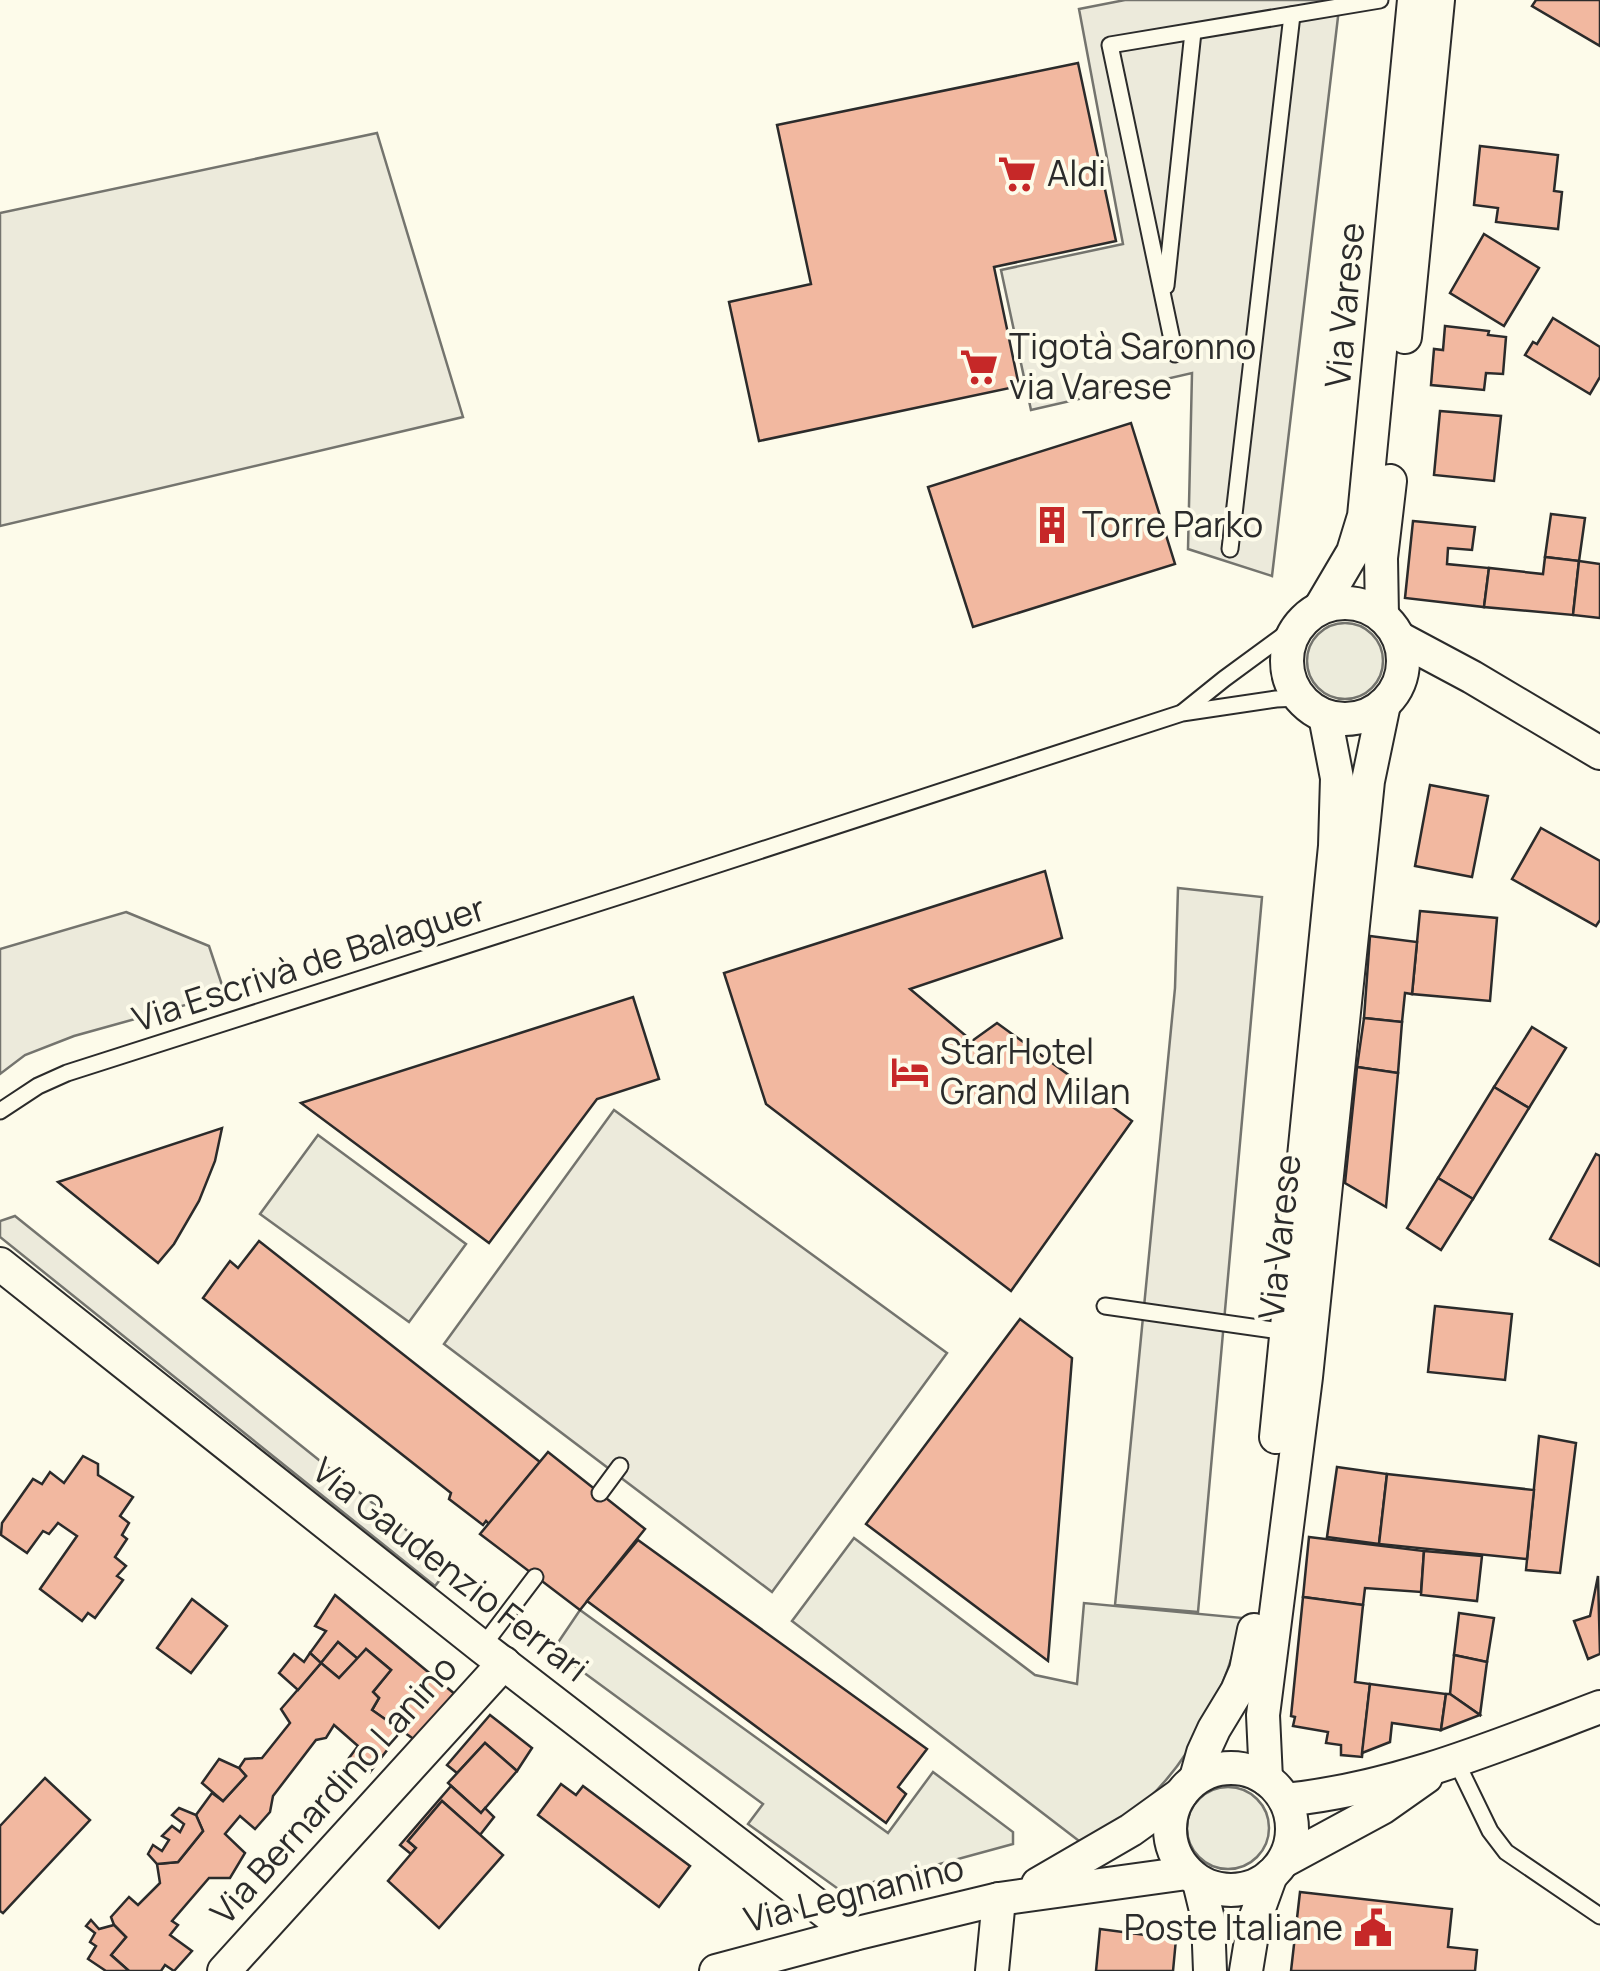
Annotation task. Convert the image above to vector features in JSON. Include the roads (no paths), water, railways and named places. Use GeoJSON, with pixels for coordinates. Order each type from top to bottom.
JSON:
{"type":"FeatureCollection","features":[{"type":"Feature","properties":{"kind":"street","name":"Via Varese"},"geometry":{"type":"LineString","coordinates":[[1310,616],[1353,552],[1364,516],[1414,0]]}},
{"type":"Feature","properties":{"kind":"street","name":"Via Varese"},"geometry":{"type":"LineString","coordinates":[[1390,627],[1382,558],[1438,0]]}},
{"type":"Feature","properties":{"kind":"street"},"geometry":{"type":"LineString","coordinates":[[1472,676],[1427,680],[1350,720],[1312,707],[1292,687],[1286,658],[1292,635],[1310,616],[1337,603],[1355,604],[1600,753]]}},
{"type":"Feature","properties":{"kind":"street"},"geometry":{"type":"LineString","coordinates":[[1390,627],[1404,666],[1390,697]]}},
{"type":"Feature","properties":{"kind":"street","name":"Via Varese"},"geometry":{"type":"LineString","coordinates":[[1275,1789],[1263,1715],[1306,1376],[1368,781],[1390,697]]}},
{"type":"Feature","properties":{"kind":"street","name":"Via Varese"},"geometry":{"type":"LineString","coordinates":[[1188,1786],[1246,1670],[1262,1577],[1335,846],[1337,778],[1312,707]]}},
{"type":"Feature","properties":{"kind":"street","name":"Via Gaudenzio Ferrari"},"geometry":{"type":"LineString","coordinates":[[0,1264],[493,1655],[854,1934]]}},
{"type":"Feature","properties":{"kind":"street","name":"Via Bernardino Lanino"},"geometry":{"type":"LineString","coordinates":[[224,1971],[493,1655]]}},
{"type":"Feature","properties":{"kind":"street"},"geometry":{"type":"LineString","coordinates":[[1275,1789],[1321,1795],[1446,1765],[1600,1707]]}},
{"type":"Feature","properties":{"kind":"street"},"geometry":{"type":"LineString","coordinates":[[1193,1877],[1217,1889],[1237,1891],[1256,1885],[1446,1765]]}},
{"type":"Feature","properties":{"kind":"street"},"geometry":{"type":"LineString","coordinates":[[1210,1971],[1208,1919],[1193,1877],[1175,1855],[1169,1834],[1172,1812],[1188,1786],[1212,1770],[1231,1768],[1249,1771],[1275,1789],[1292,1820],[1291,1841],[1254,1922],[1246,1971]]}},
{"type":"Feature","properties":{"kind":"street","name":"Via Legnanino"},"geometry":{"type":"LineString","coordinates":[[1005,1898],[1052,1878],[1107,1845],[1188,1786]]}},
{"type":"Feature","properties":{"kind":"street","name":"Via Legnanino"},"geometry":{"type":"LineString","coordinates":[[716,1971],[1005,1898],[1193,1877]]}},
{"type":"Feature","properties":{"kind":"street"},"geometry":{"type":"LineString","coordinates":[[992,1971],[1005,1898]]}},
{"type":"Feature","properties":{"kind":"lane"},"geometry":{"type":"LineString","coordinates":[[1175,354],[1110,45],[1380,0]]}},
{"type":"Feature","properties":{"kind":"lane"},"geometry":{"type":"LineString","coordinates":[[1230,549],[1292,15]]}},
{"type":"Feature","properties":{"kind":"lane"},"geometry":{"type":"LineString","coordinates":[[1164,303],[1193,32]]}},
{"type":"Feature","properties":{"kind":"lane"},"geometry":{"type":"LineString","coordinates":[[1182,713],[1310,616]]}},
{"type":"Feature","properties":{"kind":"lane"},"geometry":{"type":"LineString","coordinates":[[1182,713],[1276,698],[1312,707]]}},
{"type":"Feature","properties":{"kind":"lane","name":"Via Escrivà de Balaguer"},"geometry":{"type":"LineString","coordinates":[[0,1111],[67,1073],[1182,713]]}},
{"type":"Feature","properties":{"kind":"lane"},"geometry":{"type":"LineString","coordinates":[[1105,1306],[1287,1332]]}},
{"type":"Feature","properties":{"kind":"lane"},"geometry":{"type":"LineString","coordinates":[[600,1494],[620,1466]]}},
{"type":"Feature","properties":{"kind":"lane"},"geometry":{"type":"LineString","coordinates":[[493,1655],[535,1577]]}},
{"type":"Feature","properties":{"kind":"lane"},"geometry":{"type":"LineString","coordinates":[[1446,1765],[1506,1852],[1600,1916]]}},
{"type":"Feature","properties":{"kind":"place","name":"Aldi"},"geometry":{"type":"Point","coordinates":[1017,174]}},
{"type":"Feature","properties":{"kind":"place","name":"Tigotà Saronno via Varese"},"geometry":{"type":"Point","coordinates":[979,367]}},
{"type":"Feature","properties":{"kind":"place","name":"Torre Parko"},"geometry":{"type":"Point","coordinates":[1052,525]}},
{"type":"Feature","properties":{"kind":"place","name":"StarHotel Grand Milan"},"geometry":{"type":"Point","coordinates":[910,1072]}},
{"type":"Feature","properties":{"kind":"place","name":"Poste Italiane"},"geometry":{"type":"Point","coordinates":[1373,1928]}}]}
